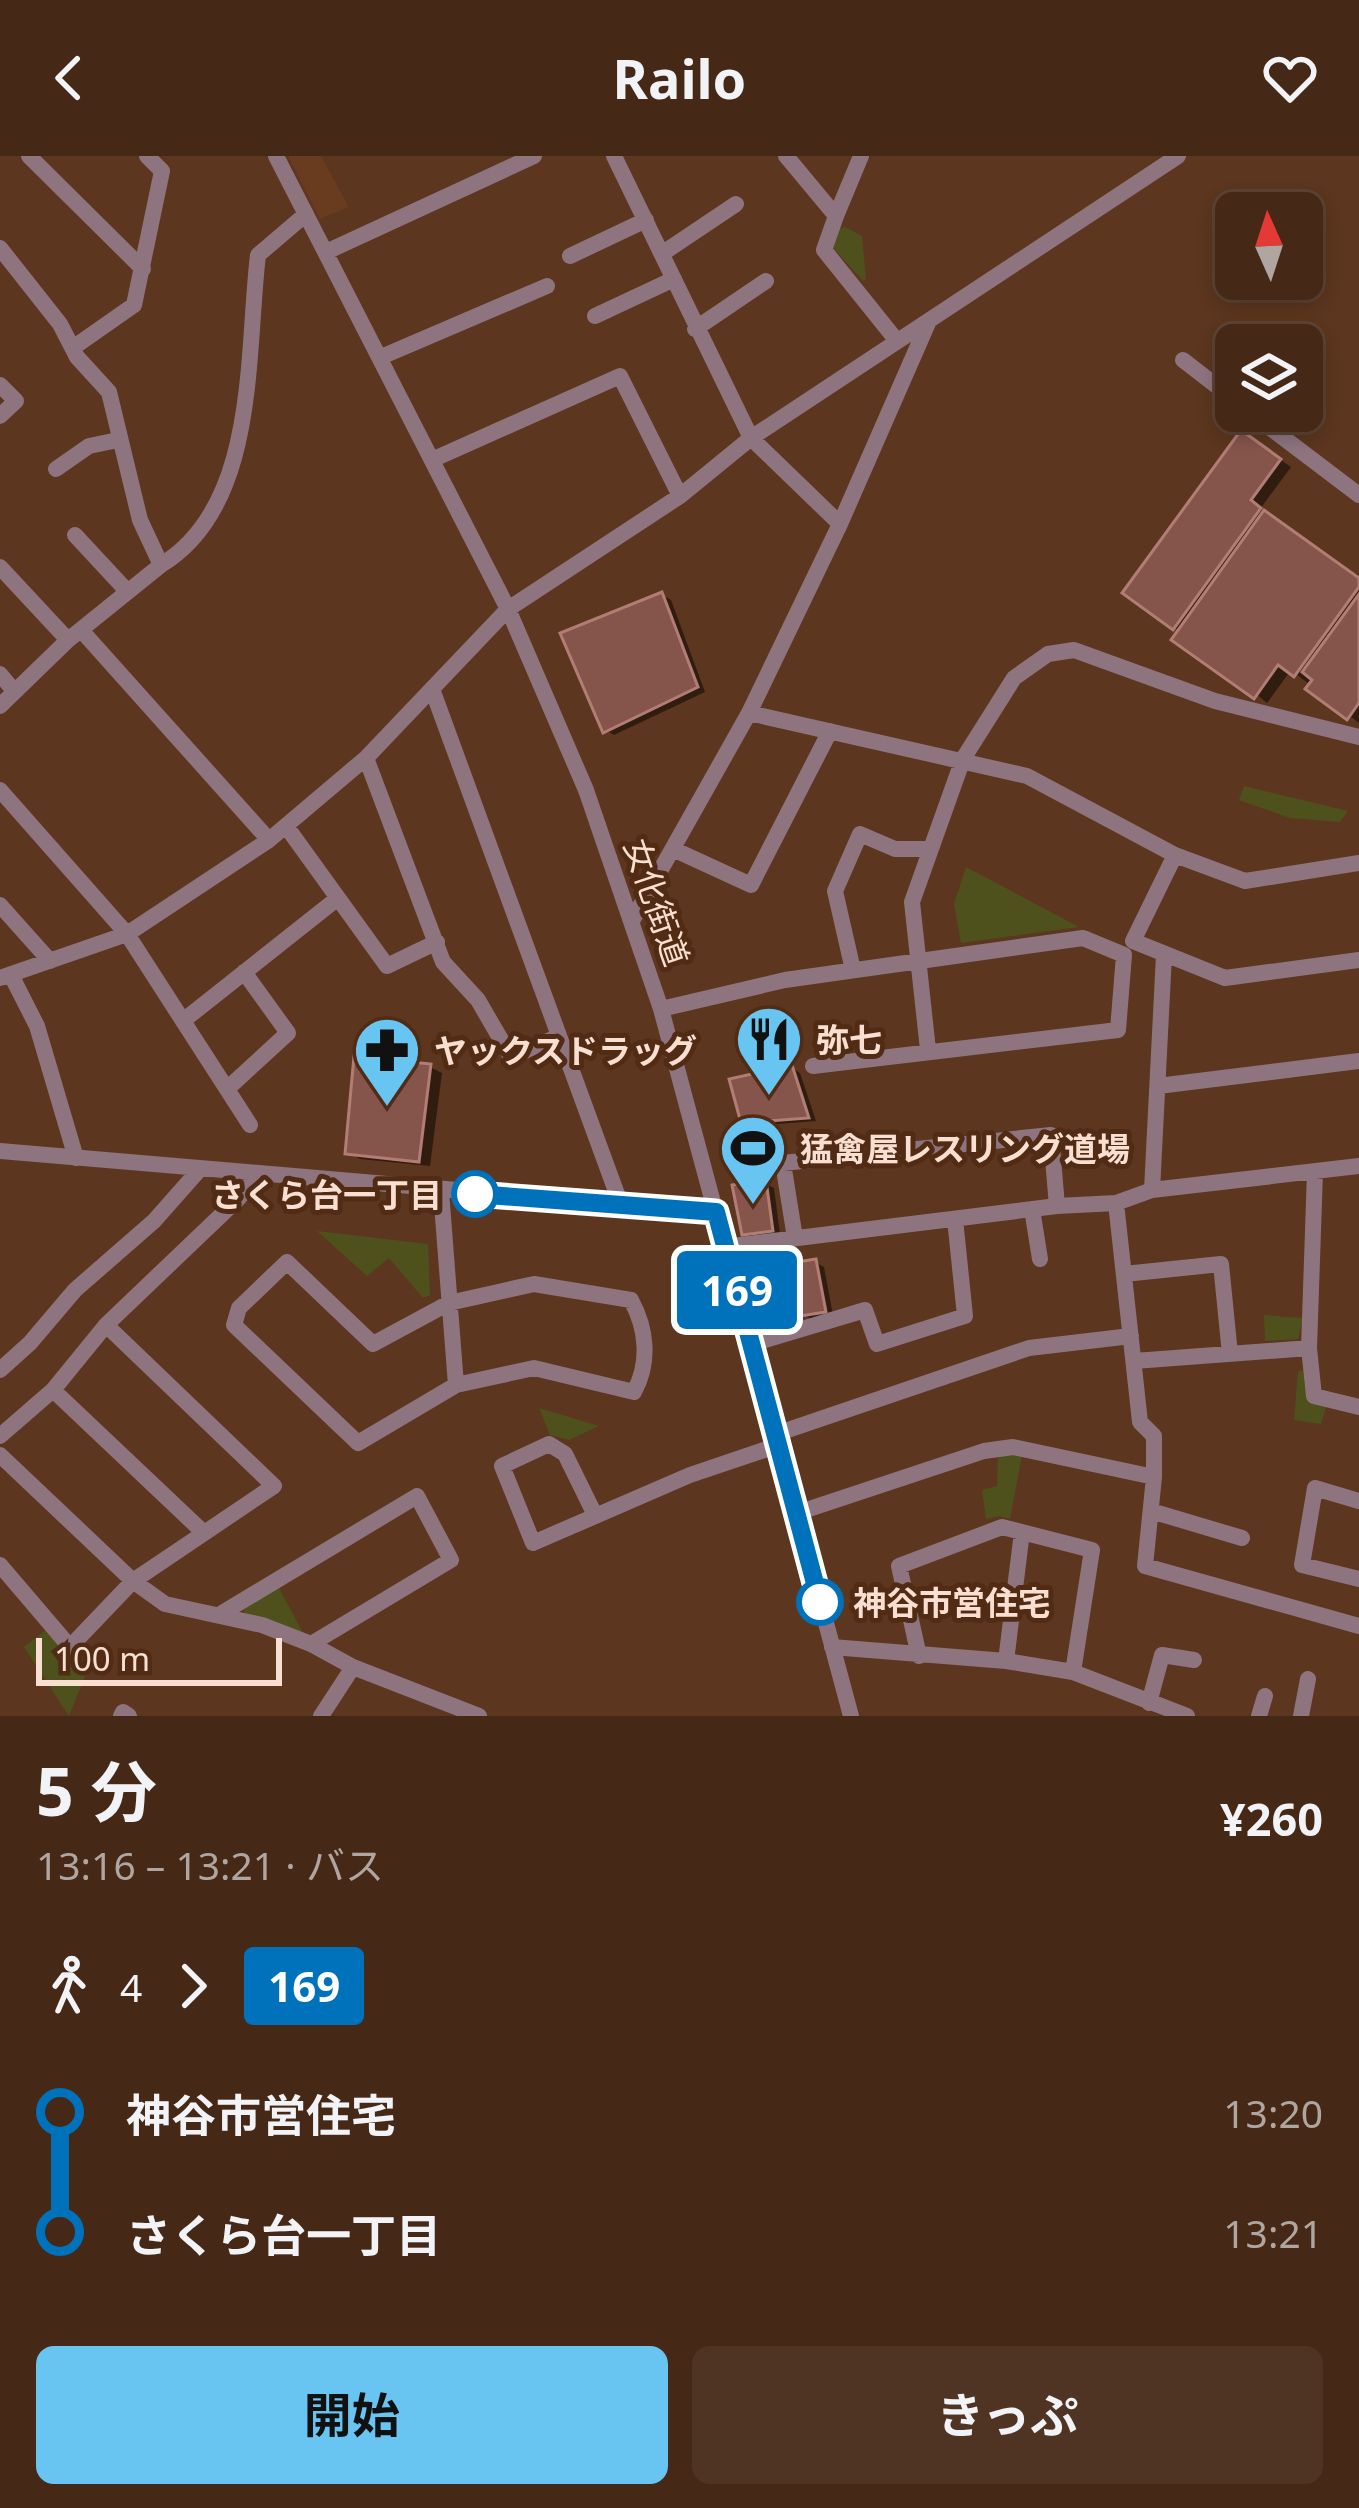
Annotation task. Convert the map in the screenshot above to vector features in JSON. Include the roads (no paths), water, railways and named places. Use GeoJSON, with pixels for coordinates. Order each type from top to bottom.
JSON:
{"type":"FeatureCollection","features":[{"type":"Feature","properties":{"kind":"street"},"geometry":{"type":"LineString","coordinates":[[29,156],[143,269]]}},
{"type":"Feature","properties":{"kind":"street"},"geometry":{"type":"LineString","coordinates":[[74,347],[134,305],[163,171],[147,156]]}},
{"type":"Feature","properties":{"kind":"street","name":"女化街道"},"geometry":{"type":"LineString","coordinates":[[276,156],[508,609],[586,790],[662,1009],[851,1716]]}},
{"type":"Feature","properties":{"kind":"street"},"geometry":{"type":"LineString","coordinates":[[326,252],[534,156]]}},
{"type":"Feature","properties":{"kind":"street"},"geometry":{"type":"LineString","coordinates":[[614,156],[751,438],[840,524]]}},
{"type":"Feature","properties":{"kind":"street"},"geometry":{"type":"LineString","coordinates":[[786,156],[836,216]]}},
{"type":"Feature","properties":{"kind":"street"},"geometry":{"type":"LineString","coordinates":[[861,156],[824,250],[897,341]]}},
{"type":"Feature","properties":{"kind":"street"},"geometry":{"type":"LineString","coordinates":[[76,1158],[38,1026],[5,977],[128,934],[269,840],[366,758],[508,609],[680,496],[751,438],[1178,156]]}},
{"type":"Feature","properties":{"kind":"street"},"geometry":{"type":"LineString","coordinates":[[663,253],[736,204]]}},
{"type":"Feature","properties":{"kind":"street"},"geometry":{"type":"LineString","coordinates":[[0,706],[74,635],[188,549],[219,505],[245,396],[258,255],[306,214]]}},
{"type":"Feature","properties":{"kind":"street"},"geometry":{"type":"LineString","coordinates":[[569,256],[646,220]]}},
{"type":"Feature","properties":{"kind":"street"},"geometry":{"type":"LineString","coordinates":[[0,248],[77,357],[109,392],[140,520],[161,566]]}},
{"type":"Feature","properties":{"kind":"street"},"geometry":{"type":"LineString","coordinates":[[595,316],[674,279]]}},
{"type":"Feature","properties":{"kind":"street"},"geometry":{"type":"LineString","coordinates":[[695,328],[766,281]]}},
{"type":"Feature","properties":{"kind":"street"},"geometry":{"type":"LineString","coordinates":[[381,357],[548,286]]}},
{"type":"Feature","properties":{"kind":"street"},"geometry":{"type":"LineString","coordinates":[[633,919],[749,713],[840,524],[929,320]]}},
{"type":"Feature","properties":{"kind":"street"},"geometry":{"type":"LineString","coordinates":[[1183,360],[1215,385]]}},
{"type":"Feature","properties":{"kind":"street"},"geometry":{"type":"LineString","coordinates":[[434,459],[620,376],[680,496]]}},
{"type":"Feature","properties":{"kind":"street"},"geometry":{"type":"LineString","coordinates":[[0,385],[16,401],[0,416]]}},
{"type":"Feature","properties":{"kind":"street"},"geometry":{"type":"LineString","coordinates":[[1276,432],[1359,494]]}},
{"type":"Feature","properties":{"kind":"street"},"geometry":{"type":"LineString","coordinates":[[56,469],[89,446],[118,440]]}},
{"type":"Feature","properties":{"kind":"street"},"geometry":{"type":"LineString","coordinates":[[76,535],[127,591]]}},
{"type":"Feature","properties":{"kind":"street"},"geometry":{"type":"LineString","coordinates":[[0,567],[74,635],[269,840]]}},
{"type":"Feature","properties":{"kind":"street"},"geometry":{"type":"LineString","coordinates":[[928,1050],[912,902],[963,759],[1015,678],[1048,653],[1074,650],[1214,700],[1359,737]]}},
{"type":"Feature","properties":{"kind":"street"},"geometry":{"type":"LineString","coordinates":[[0,674],[14,691]]}},
{"type":"Feature","properties":{"kind":"street"},"geometry":{"type":"LineString","coordinates":[[432,688],[621,1205]]}},
{"type":"Feature","properties":{"kind":"street"},"geometry":{"type":"LineString","coordinates":[[749,713],[1027,776],[1175,855],[1245,881],[1359,863]]}},
{"type":"Feature","properties":{"kind":"street"},"geometry":{"type":"LineString","coordinates":[[675,850],[752,885],[830,731]]}},
{"type":"Feature","properties":{"kind":"street"},"geometry":{"type":"LineString","coordinates":[[366,758],[443,962],[478,1000],[511,1057],[557,1037]]}},
{"type":"Feature","properties":{"kind":"street"},"geometry":{"type":"LineString","coordinates":[[0,790],[128,934],[250,1125]]}},
{"type":"Feature","properties":{"kind":"street"},"geometry":{"type":"LineString","coordinates":[[286,826],[387,966],[437,943]]}},
{"type":"Feature","properties":{"kind":"street"},"geometry":{"type":"LineString","coordinates":[[853,970],[836,891],[860,834],[895,849],[931,849]]}},
{"type":"Feature","properties":{"kind":"street"},"geometry":{"type":"LineString","coordinates":[[1175,855],[1133,941],[1225,978],[1359,960]]}},
{"type":"Feature","properties":{"kind":"street"},"geometry":{"type":"LineString","coordinates":[[184,1020],[338,898]]}},
{"type":"Feature","properties":{"kind":"street"},"geometry":{"type":"LineString","coordinates":[[0,905],[50,962]]}},
{"type":"Feature","properties":{"kind":"street"},"geometry":{"type":"LineString","coordinates":[[662,1009],[785,980],[1083,938],[1124,955],[1118,1030],[813,1066]]}},
{"type":"Feature","properties":{"kind":"street"},"geometry":{"type":"LineString","coordinates":[[1152,1190],[1164,956]]}},
{"type":"Feature","properties":{"kind":"street"},"geometry":{"type":"LineString","coordinates":[[227,1089],[288,1033],[244,972]]}},
{"type":"Feature","properties":{"kind":"street"},"geometry":{"type":"LineString","coordinates":[[1158,1086],[1359,1061]]}},
{"type":"Feature","properties":{"kind":"street"},"geometry":{"type":"LineString","coordinates":[[795,1238],[783,1163],[1051,1135],[1057,1206]]}},
{"type":"Feature","properties":{"kind":"street"},"geometry":{"type":"LineString","coordinates":[[0,1151],[716,1212]]}},
{"type":"Feature","properties":{"kind":"street"},"geometry":{"type":"LineString","coordinates":[[725,1247],[1057,1206],[1116,1203],[1152,1190],[1359,1166]]}},
{"type":"Feature","properties":{"kind":"street"},"geometry":{"type":"LineString","coordinates":[[0,1370],[75,1290],[154,1221],[200,1169]]}},
{"type":"Feature","properties":{"kind":"street"},"geometry":{"type":"LineString","coordinates":[[1315,1172],[1309,1348],[1314,1396],[1359,1407]]}},
{"type":"Feature","properties":{"kind":"street"},"geometry":{"type":"LineString","coordinates":[[0,1436],[53,1390],[106,1325],[258,1175]]}},
{"type":"Feature","properties":{"kind":"street"},"geometry":{"type":"LineString","coordinates":[[441,1191],[456,1385]]}},
{"type":"Feature","properties":{"kind":"street"},"geometry":{"type":"LineString","coordinates":[[1116,1203],[1140,1423],[1154,1436],[1144,1565],[1359,1626]]}},
{"type":"Feature","properties":{"kind":"street"},"geometry":{"type":"LineString","coordinates":[[1032,1209],[1040,1259]]}},
{"type":"Feature","properties":{"kind":"street"},"geometry":{"type":"LineString","coordinates":[[752,1344],[865,1310],[877,1344],[965,1316],[955,1219]]}},
{"type":"Feature","properties":{"kind":"street"},"geometry":{"type":"LineString","coordinates":[[287,1262],[373,1344],[448,1303],[534,1284],[632,1300],[641,1318],[646,1370],[634,1392],[534,1368],[456,1385],[358,1443],[234,1325],[239,1308],[287,1262]]}},
{"type":"Feature","properties":{"kind":"street"},"geometry":{"type":"LineString","coordinates":[[1124,1274],[1221,1264],[1230,1354]]}},
{"type":"Feature","properties":{"kind":"street"},"geometry":{"type":"LineString","coordinates":[[0,1564],[70,1647],[133,1581],[274,1486],[106,1325]]}},
{"type":"Feature","properties":{"kind":"street"},"geometry":{"type":"LineString","coordinates":[[595,1515],[565,1454],[549,1444],[502,1466],[533,1543],[777,1439],[1028,1348],[1131,1336]]}},
{"type":"Feature","properties":{"kind":"street"},"geometry":{"type":"LineString","coordinates":[[1134,1361],[1309,1348]]}},
{"type":"Feature","properties":{"kind":"street"},"geometry":{"type":"LineString","coordinates":[[53,1390],[203,1532]]}},
{"type":"Feature","properties":{"kind":"street"},"geometry":{"type":"LineString","coordinates":[[797,1513],[984,1450],[1012,1447],[1154,1478]]}},
{"type":"Feature","properties":{"kind":"street"},"geometry":{"type":"LineString","coordinates":[[0,1455],[133,1581],[165,1604],[222,1613],[311,1644],[353,1667],[478,1716]]}},
{"type":"Feature","properties":{"kind":"street"},"geometry":{"type":"LineString","coordinates":[[1359,1501],[1316,1488],[1302,1565],[1359,1579]]}},
{"type":"Feature","properties":{"kind":"street"},"geometry":{"type":"LineString","coordinates":[[222,1613],[417,1496],[451,1560],[311,1644]]}},
{"type":"Feature","properties":{"kind":"street"},"geometry":{"type":"LineString","coordinates":[[1150,1510],[1241,1538]]}},
{"type":"Feature","properties":{"kind":"street"},"geometry":{"type":"LineString","coordinates":[[919,1657],[898,1566],[1002,1527],[1092,1550],[1072,1672]]}},
{"type":"Feature","properties":{"kind":"street"},"geometry":{"type":"LineString","coordinates":[[1006,1661],[1022,1532]]}},
{"type":"Feature","properties":{"kind":"street"},"geometry":{"type":"LineString","coordinates":[[832,1647],[1006,1661],[1072,1672],[1187,1716]]}},
{"type":"Feature","properties":{"kind":"street"},"geometry":{"type":"LineString","coordinates":[[1148,1703],[1162,1655],[1194,1660]]}},
{"type":"Feature","properties":{"kind":"street"},"geometry":{"type":"LineString","coordinates":[[321,1716],[353,1667]]}},
{"type":"Feature","properties":{"kind":"street"},"geometry":{"type":"LineString","coordinates":[[1301,1716],[1307,1679]]}},
{"type":"Feature","properties":{"kind":"street"},"geometry":{"type":"LineString","coordinates":[[1259,1716],[1265,1696]]}},
{"type":"Feature","properties":{"kind":"place","name":"弥七"},"geometry":{"type":"Point","coordinates":[769,1098]}},
{"type":"Feature","properties":{"kind":"place","name":"ヤックスドラッグ"},"geometry":{"type":"Point","coordinates":[387,1109]}},
{"type":"Feature","properties":{"kind":"place","name":"さくら台一丁目"},"geometry":{"type":"Point","coordinates":[475,1194]}},
{"type":"Feature","properties":{"kind":"place","name":"猛禽屋レスリング道場"},"geometry":{"type":"Point","coordinates":[753,1207]}},
{"type":"Feature","properties":{"kind":"place","name":"神谷市営住宅"},"geometry":{"type":"Point","coordinates":[820,1602]}}]}
